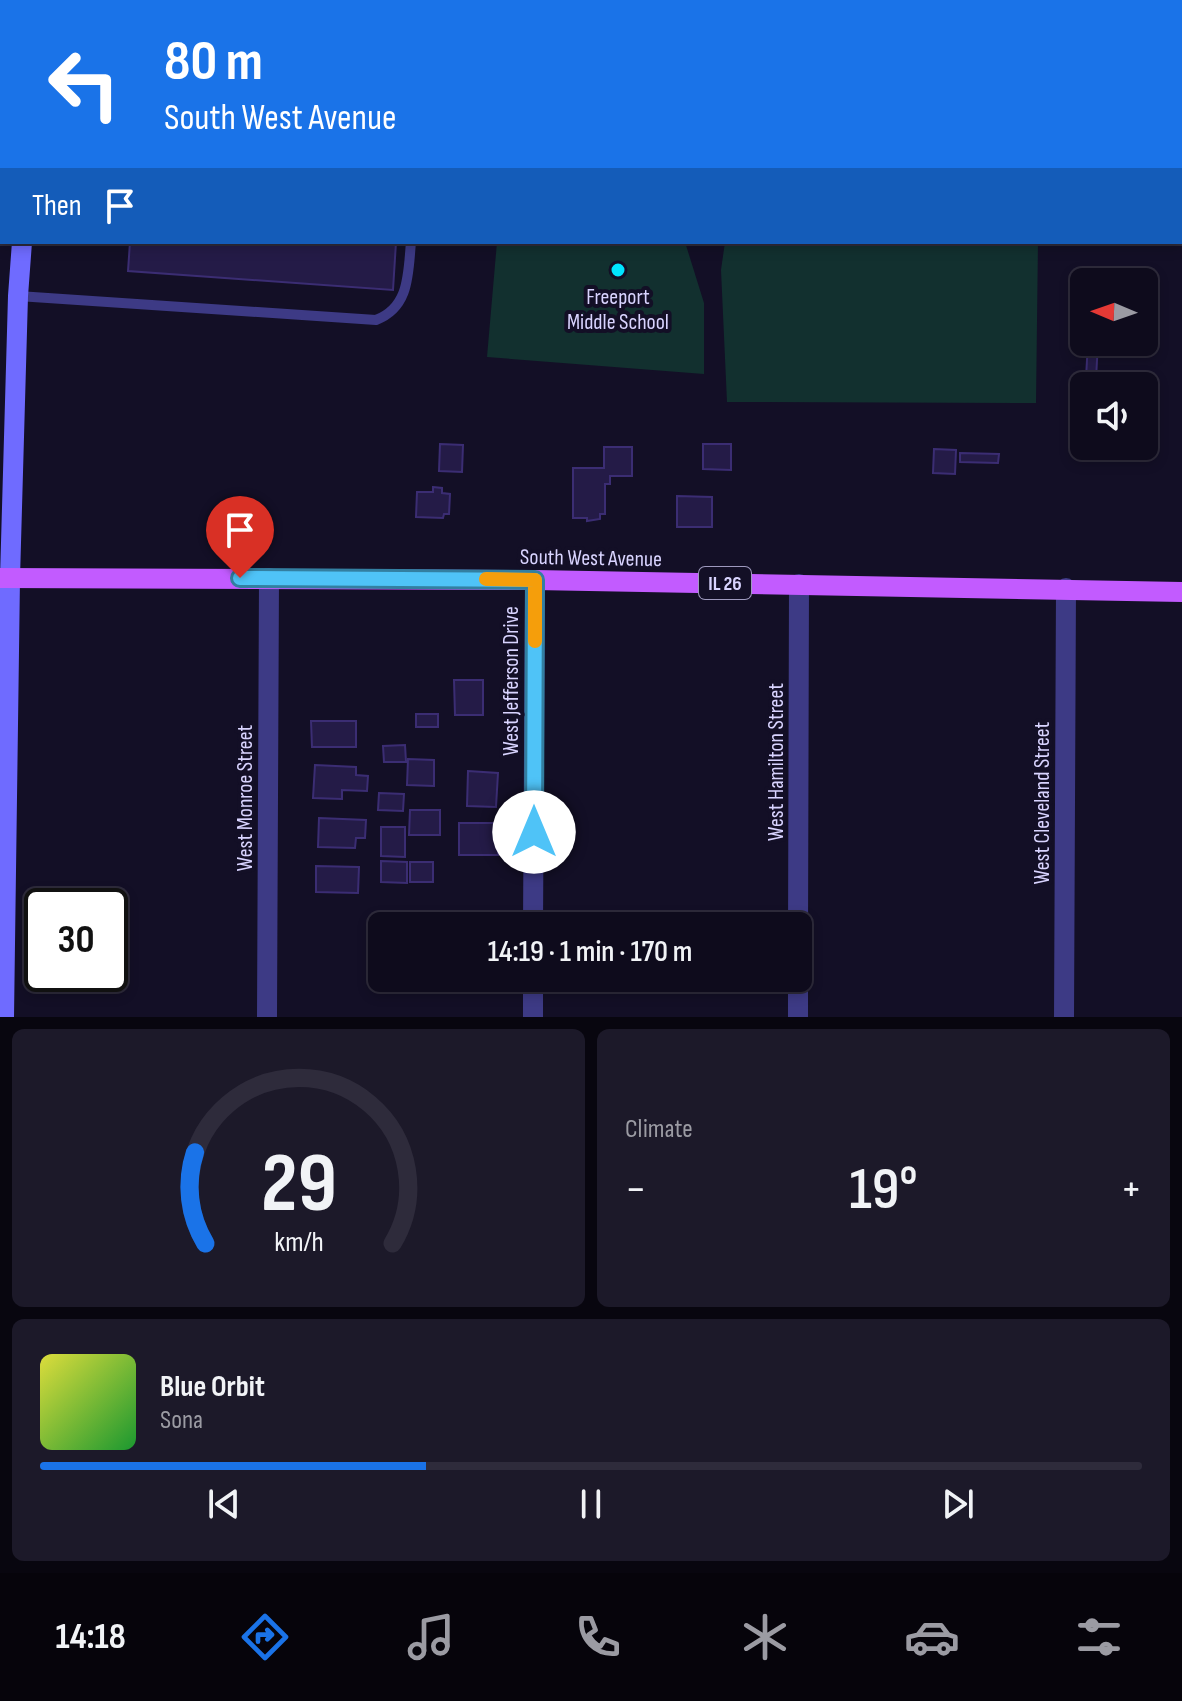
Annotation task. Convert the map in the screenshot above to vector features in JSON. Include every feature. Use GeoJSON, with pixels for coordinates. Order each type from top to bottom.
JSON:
{"type":"FeatureCollection","features":[{"type":"Feature","properties":{"kind":"main road"},"geometry":{"type":"LineString","coordinates":[[4,1017],[5,578],[22,244]]}},
{"type":"Feature","properties":{"kind":"main road","name":"South West Avenue"},"geometry":{"type":"LineString","coordinates":[[5,578],[535,580],[1182,592]]}},
{"type":"Feature","properties":{"kind":"street","name":"West Monroe Street"},"geometry":{"type":"LineString","coordinates":[[267,1017],[269,578]]}},
{"type":"Feature","properties":{"kind":"street","name":"West Jefferson Drive"},"geometry":{"type":"LineString","coordinates":[[533,912],[535,580]]}},
{"type":"Feature","properties":{"kind":"street","name":"West Hamilton Street"},"geometry":{"type":"LineString","coordinates":[[798,912],[799,584]]}},
{"type":"Feature","properties":{"kind":"street","name":"West Cleveland Street"},"geometry":{"type":"LineString","coordinates":[[1064,1017],[1066,588]]}},
{"type":"Feature","properties":{"kind":"street"},"geometry":{"type":"LineString","coordinates":[[533,992],[533,1017]]}},
{"type":"Feature","properties":{"kind":"street"},"geometry":{"type":"LineString","coordinates":[[798,992],[798,1017]]}},
{"type":"Feature","properties":{"kind":"lane"},"geometry":{"type":"LineString","coordinates":[[18,296],[376,320],[393,309],[404,293],[411,244]]}},
{"type":"Feature","properties":{"kind":"green space"},"geometry":{"type":"Polygon","coordinates":[[[497,244],[686,244],[704,303],[704,374],[487,357],[497,244]]]}},
{"type":"Feature","properties":{"kind":"green space"},"geometry":{"type":"Polygon","coordinates":[[[725,244],[1038,244],[1036,403],[727,402],[721,270],[725,244]]]}},
{"type":"Feature","properties":{"kind":"building"},"geometry":{"type":"Polygon","coordinates":[[[130,244],[396,244],[393,290],[128,271],[130,244]]]}},
{"type":"Feature","properties":{"kind":"building"},"geometry":{"type":"Polygon","coordinates":[[[1087,356],[1097,356],[1096,372],[1086,372],[1087,356]]]}},
{"type":"Feature","properties":{"kind":"building"},"geometry":{"type":"Polygon","coordinates":[[[440,444],[463,445],[462,472],[439,471],[440,444]]]}},
{"type":"Feature","properties":{"kind":"building"},"geometry":{"type":"Polygon","coordinates":[[[703,444],[731,444],[731,470],[703,469],[703,444]]]}},
{"type":"Feature","properties":{"kind":"building"},"geometry":{"type":"Polygon","coordinates":[[[604,447],[632,447],[632,476],[610,476],[610,484],[605,484],[605,514],[600,514],[600,519],[587,521],[587,518],[573,518],[573,468],[604,468],[604,447]]]}},
{"type":"Feature","properties":{"kind":"building"},"geometry":{"type":"Polygon","coordinates":[[[934,449],[956,450],[955,474],[933,473],[934,449]]]}},
{"type":"Feature","properties":{"kind":"building"},"geometry":{"type":"Polygon","coordinates":[[[960,453],[999,454],[998,463],[960,462],[960,453]]]}},
{"type":"Feature","properties":{"kind":"building"},"geometry":{"type":"Polygon","coordinates":[[[433,487],[442,488],[442,493],[450,494],[449,514],[444,514],[443,518],[416,517],[417,492],[433,492],[433,487]]]}},
{"type":"Feature","properties":{"kind":"building"},"geometry":{"type":"Polygon","coordinates":[[[677,496],[712,497],[712,527],[677,527],[677,496]]]}},
{"type":"Feature","properties":{"kind":"building"},"geometry":{"type":"Polygon","coordinates":[[[454,680],[483,680],[483,715],[455,715],[454,680]]]}},
{"type":"Feature","properties":{"kind":"building"},"geometry":{"type":"Polygon","coordinates":[[[416,714],[438,714],[438,727],[416,727],[416,714]]]}},
{"type":"Feature","properties":{"kind":"building"},"geometry":{"type":"Polygon","coordinates":[[[311,721],[356,721],[356,747],[312,747],[311,721]]]}},
{"type":"Feature","properties":{"kind":"building"},"geometry":{"type":"Polygon","coordinates":[[[405,745],[406,762],[384,762],[383,746],[405,745]]]}},
{"type":"Feature","properties":{"kind":"building"},"geometry":{"type":"Polygon","coordinates":[[[408,759],[434,760],[434,786],[407,785],[408,759]]]}},
{"type":"Feature","properties":{"kind":"building"},"geometry":{"type":"Polygon","coordinates":[[[315,765],[356,767],[356,775],[368,776],[367,791],[342,790],[342,799],[313,798],[315,765]]]}},
{"type":"Feature","properties":{"kind":"building"},"geometry":{"type":"Polygon","coordinates":[[[468,771],[498,773],[496,807],[467,806],[468,771]]]}},
{"type":"Feature","properties":{"kind":"building"},"geometry":{"type":"Polygon","coordinates":[[[379,793],[404,794],[403,811],[378,810],[379,793]]]}},
{"type":"Feature","properties":{"kind":"building"},"geometry":{"type":"Polygon","coordinates":[[[410,810],[440,810],[440,835],[409,835],[410,810]]]}},
{"type":"Feature","properties":{"kind":"building"},"geometry":{"type":"Polygon","coordinates":[[[319,818],[366,820],[365,838],[356,838],[355,848],[318,847],[319,818]]]}},
{"type":"Feature","properties":{"kind":"building"},"geometry":{"type":"Polygon","coordinates":[[[459,823],[498,823],[498,855],[459,855],[459,823]]]}},
{"type":"Feature","properties":{"kind":"building"},"geometry":{"type":"Polygon","coordinates":[[[381,827],[405,827],[405,857],[381,856],[381,827]]]}},
{"type":"Feature","properties":{"kind":"building"},"geometry":{"type":"Polygon","coordinates":[[[381,861],[407,862],[407,883],[381,882],[381,861]]]}},
{"type":"Feature","properties":{"kind":"building"},"geometry":{"type":"Polygon","coordinates":[[[410,862],[433,862],[433,882],[410,882],[410,862]]]}},
{"type":"Feature","properties":{"kind":"building"},"geometry":{"type":"Polygon","coordinates":[[[316,866],[359,867],[358,893],[316,892],[316,866]]]}},
{"type":"Feature","properties":{"kind":"slow traffic"},"geometry":{"type":"LineString","coordinates":[[486,579],[535,580],[535,641]]}},
{"type":"Feature","properties":{"kind":"place","name":"Freeport Middle School"},"geometry":{"type":"Point","coordinates":[618,270]}},
{"type":"Feature","properties":{"kind":"route"},"geometry":{"type":"LineString","coordinates":[[240,578],[535,580],[534,832]]}}]}
